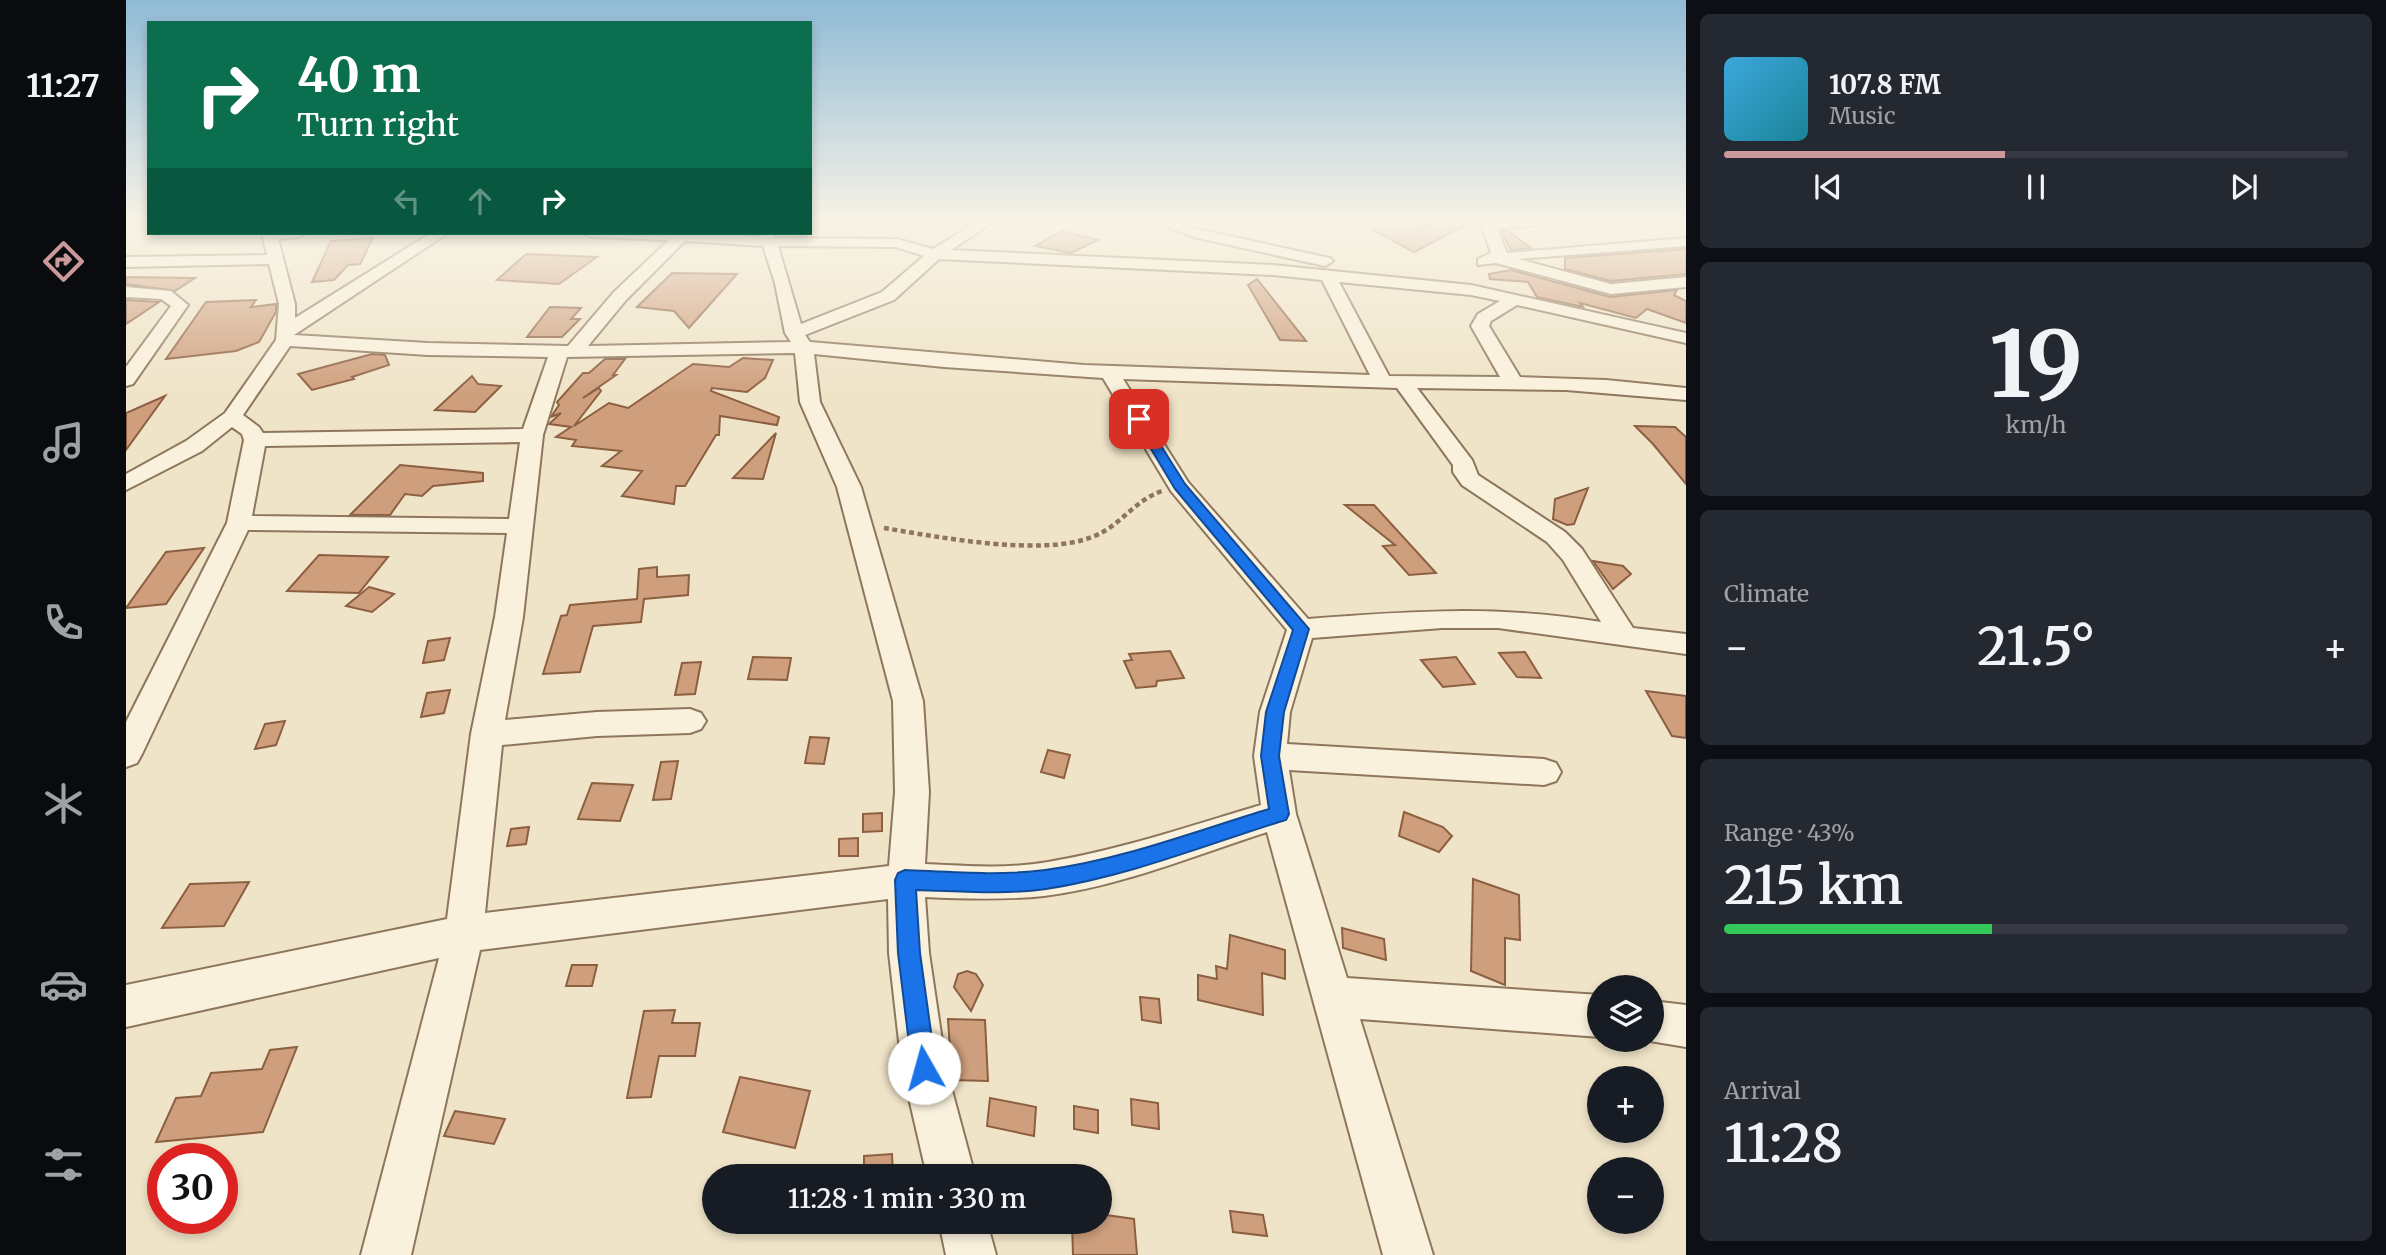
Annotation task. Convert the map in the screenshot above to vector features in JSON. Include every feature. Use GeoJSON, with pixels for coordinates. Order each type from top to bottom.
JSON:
{"type":"FeatureCollection","features":[{"type":"Feature","properties":{"kind":"street"},"geometry":{"type":"LineString","coordinates":[[282,279],[288,303],[285,335]]}},
{"type":"Feature","properties":{"kind":"street"},"geometry":{"type":"LineString","coordinates":[[126,483],[194,446],[232,417],[285,335],[371,279]]}},
{"type":"Feature","properties":{"kind":"street"},"geometry":{"type":"LineString","coordinates":[[386,1255],[464,934],[487,734],[509,617],[532,435],[567,352],[638,279]]}},
{"type":"Feature","properties":{"kind":"street"},"geometry":{"type":"LineString","coordinates":[[782,279],[799,340],[810,402],[849,487],[908,701],[912,792],[905,880],[909,953],[924,1068],[948,1164]]}},
{"type":"Feature","properties":{"kind":"street"},"geometry":{"type":"LineString","coordinates":[[799,340],[888,296],[908,279]]}},
{"type":"Feature","properties":{"kind":"street"},"geometry":{"type":"LineString","coordinates":[[1330,279],[1393,382],[1464,465],[1464,472],[1470,480],[1556,537],[1573,555],[1624,636]]}},
{"type":"Feature","properties":{"kind":"street"},"geometry":{"type":"LineString","coordinates":[[1359,279],[1471,290],[1686,338]]}},
{"type":"Feature","properties":{"kind":"street"},"geometry":{"type":"LineString","coordinates":[[1471,290],[1475,279]]}},
{"type":"Feature","properties":{"kind":"street"},"geometry":{"type":"LineString","coordinates":[[1574,279],[1611,289],[1686,282]]}},
{"type":"Feature","properties":{"kind":"street"},"geometry":{"type":"LineString","coordinates":[[126,292],[165,294],[180,305],[126,380]]}},
{"type":"Feature","properties":{"kind":"street"},"geometry":{"type":"LineString","coordinates":[[1514,300],[1483,318],[1480,326],[1514,384]]}},
{"type":"Feature","properties":{"kind":"street"},"geometry":{"type":"LineString","coordinates":[[285,335],[428,349],[567,352],[799,340],[927,362],[1111,375],[1514,384],[1686,394]]}},
{"type":"Feature","properties":{"kind":"street"},"geometry":{"type":"LineString","coordinates":[[1111,375],[1179,486],[1301,629]]}},
{"type":"Feature","properties":{"kind":"street"},"geometry":{"type":"LineString","coordinates":[[126,754],[239,523],[255,440],[253,431],[232,417]]}},
{"type":"Feature","properties":{"kind":"street"},"geometry":{"type":"LineString","coordinates":[[255,440],[532,435]]}},
{"type":"Feature","properties":{"kind":"street"},"geometry":{"type":"LineString","coordinates":[[239,523],[522,526]]}},
{"type":"Feature","properties":{"kind":"street"},"geometry":{"type":"LineString","coordinates":[[1301,629],[1438,620],[1526,621],[1686,644]]}},
{"type":"Feature","properties":{"kind":"street"},"geometry":{"type":"LineString","coordinates":[[1301,629],[1275,712],[1270,756],[1279,814],[1408,1255]]}},
{"type":"Feature","properties":{"kind":"street"},"geometry":{"type":"LineString","coordinates":[[487,734],[597,724],[690,721]]}},
{"type":"Feature","properties":{"kind":"street"},"geometry":{"type":"LineString","coordinates":[[1270,756],[1544,772]]}},
{"type":"Feature","properties":{"kind":"street"},"geometry":{"type":"LineString","coordinates":[[126,1006],[464,934],[905,880],[988,883],[1046,879],[1111,865],[1279,814]]}},
{"type":"Feature","properties":{"kind":"street"},"geometry":{"type":"LineString","coordinates":[[1331,997],[1587,1015]]}},
{"type":"Feature","properties":{"kind":"street"},"geometry":{"type":"LineString","coordinates":[[1664,1023],[1686,1026]]}},
{"type":"Feature","properties":{"kind":"street"},"geometry":{"type":"LineString","coordinates":[[966,1234],[971,1255]]}},
{"type":"Feature","properties":{"kind":"path"},"geometry":{"type":"LineString","coordinates":[[859,523],[995,543],[1080,540],[1106,532],[1132,504],[1145,496],[1179,486]]}},
{"type":"Feature","properties":{"kind":"building"},"geometry":{"type":"Polygon","coordinates":[[[126,279],[194,279],[175,291],[126,284],[126,279]]]}},
{"type":"Feature","properties":{"kind":"building"},"geometry":{"type":"Polygon","coordinates":[[[314,279],[335,279],[334,280],[312,282],[314,279]]]}},
{"type":"Feature","properties":{"kind":"building"},"geometry":{"type":"Polygon","coordinates":[[[499,279],[567,279],[559,284],[497,280],[499,279]]]}},
{"type":"Feature","properties":{"kind":"building"},"geometry":{"type":"Polygon","coordinates":[[[666,279],[733,279],[689,328],[674,311],[637,307],[666,279]]]}},
{"type":"Feature","properties":{"kind":"building"},"geometry":{"type":"Polygon","coordinates":[[[1257,279],[1306,341],[1280,340],[1248,285],[1257,279]]]}},
{"type":"Feature","properties":{"kind":"building"},"geometry":{"type":"Polygon","coordinates":[[[1490,279],[1542,279],[1610,297],[1677,290],[1674,295],[1686,301],[1686,323],[1647,309],[1636,318],[1580,303],[1583,307],[1537,297],[1528,282],[1490,279]]]}},
{"type":"Feature","properties":{"kind":"building"},"geometry":{"type":"Polygon","coordinates":[[[1602,279],[1637,279],[1611,281],[1602,279]]]}},
{"type":"Feature","properties":{"kind":"building"},"geometry":{"type":"Polygon","coordinates":[[[126,300],[159,302],[126,324],[126,300]]]}},
{"type":"Feature","properties":{"kind":"building"},"geometry":{"type":"Polygon","coordinates":[[[256,300],[251,307],[276,304],[276,312],[259,342],[236,351],[166,359],[206,302],[256,300]]]}},
{"type":"Feature","properties":{"kind":"building"},"geometry":{"type":"Polygon","coordinates":[[[550,307],[581,308],[571,319],[580,319],[562,337],[527,337],[550,307]]]}},
{"type":"Feature","properties":{"kind":"building"},"geometry":{"type":"Polygon","coordinates":[[[372,354],[385,355],[389,365],[352,377],[354,379],[312,390],[298,374],[372,354]]]}},
{"type":"Feature","properties":{"kind":"building"},"geometry":{"type":"Polygon","coordinates":[[[743,358],[773,360],[765,378],[747,392],[712,388],[711,391],[779,417],[777,425],[720,416],[719,435],[716,435],[685,486],[676,486],[674,504],[622,496],[642,471],[602,466],[621,451],[572,446],[576,440],[556,437],[571,427],[549,424],[561,413],[551,417],[559,405],[557,402],[583,373],[589,373],[605,359],[625,359],[613,375],[616,375],[583,398],[599,388],[601,391],[574,426],[609,403],[628,408],[693,364],[729,367],[743,358]]]}},
{"type":"Feature","properties":{"kind":"building"},"geometry":{"type":"Polygon","coordinates":[[[472,376],[478,384],[501,386],[475,412],[435,410],[472,376]]]}},
{"type":"Feature","properties":{"kind":"building"},"geometry":{"type":"Polygon","coordinates":[[[165,396],[126,450],[126,413],[165,396]]]}},
{"type":"Feature","properties":{"kind":"building"},"geometry":{"type":"Polygon","coordinates":[[[1635,426],[1675,427],[1686,437],[1686,484],[1653,444],[1635,426]]]}},
{"type":"Feature","properties":{"kind":"building"},"geometry":{"type":"Polygon","coordinates":[[[776,433],[763,479],[733,478],[776,433]]]}},
{"type":"Feature","properties":{"kind":"building"},"geometry":{"type":"Polygon","coordinates":[[[400,465],[483,473],[483,481],[433,486],[422,496],[405,494],[390,515],[350,515],[400,465]]]}},
{"type":"Feature","properties":{"kind":"building"},"geometry":{"type":"Polygon","coordinates":[[[1588,488],[1574,524],[1567,525],[1553,519],[1555,499],[1588,488]]]}},
{"type":"Feature","properties":{"kind":"building"},"geometry":{"type":"Polygon","coordinates":[[[1345,505],[1374,505],[1436,573],[1409,575],[1383,546],[1395,545],[1345,505]]]}},
{"type":"Feature","properties":{"kind":"building"},"geometry":{"type":"Polygon","coordinates":[[[204,548],[166,604],[126,608],[166,552],[204,548]]]}},
{"type":"Feature","properties":{"kind":"building"},"geometry":{"type":"Polygon","coordinates":[[[319,555],[388,557],[359,593],[287,591],[319,555]]]}},
{"type":"Feature","properties":{"kind":"building"},"geometry":{"type":"Polygon","coordinates":[[[1593,561],[1623,566],[1631,574],[1613,589],[1593,561]]]}},
{"type":"Feature","properties":{"kind":"building"},"geometry":{"type":"Polygon","coordinates":[[[657,567],[657,577],[689,575],[688,595],[644,599],[641,622],[593,626],[580,672],[543,674],[561,616],[567,615],[570,605],[637,599],[639,569],[657,567]]]}},
{"type":"Feature","properties":{"kind":"building"},"geometry":{"type":"Polygon","coordinates":[[[369,587],[394,594],[372,612],[346,606],[369,587]]]}},
{"type":"Feature","properties":{"kind":"building"},"geometry":{"type":"Polygon","coordinates":[[[450,638],[444,660],[423,663],[428,641],[450,638]]]}},
{"type":"Feature","properties":{"kind":"building"},"geometry":{"type":"Polygon","coordinates":[[[1170,651],[1184,678],[1157,681],[1156,686],[1136,688],[1124,661],[1132,660],[1129,654],[1170,651]]]}},
{"type":"Feature","properties":{"kind":"building"},"geometry":{"type":"Polygon","coordinates":[[[1525,652],[1541,678],[1517,677],[1499,653],[1525,652]]]}},
{"type":"Feature","properties":{"kind":"building"},"geometry":{"type":"Polygon","coordinates":[[[753,657],[791,658],[787,680],[748,679],[753,657]]]}},
{"type":"Feature","properties":{"kind":"building"},"geometry":{"type":"Polygon","coordinates":[[[1456,657],[1475,684],[1443,687],[1421,660],[1456,657]]]}},
{"type":"Feature","properties":{"kind":"building"},"geometry":{"type":"Polygon","coordinates":[[[701,662],[695,694],[675,695],[682,663],[701,662]]]}},
{"type":"Feature","properties":{"kind":"building"},"geometry":{"type":"Polygon","coordinates":[[[450,690],[444,713],[421,717],[427,693],[450,690]]]}},
{"type":"Feature","properties":{"kind":"building"},"geometry":{"type":"Polygon","coordinates":[[[1646,691],[1686,696],[1686,738],[1672,736],[1646,691]]]}},
{"type":"Feature","properties":{"kind":"building"},"geometry":{"type":"Polygon","coordinates":[[[285,721],[276,745],[255,749],[265,724],[285,721]]]}},
{"type":"Feature","properties":{"kind":"building"},"geometry":{"type":"Polygon","coordinates":[[[810,737],[829,738],[824,764],[805,763],[810,737]]]}},
{"type":"Feature","properties":{"kind":"building"},"geometry":{"type":"Polygon","coordinates":[[[1048,750],[1070,755],[1064,778],[1041,772],[1048,750]]]}},
{"type":"Feature","properties":{"kind":"building"},"geometry":{"type":"Polygon","coordinates":[[[678,761],[671,799],[653,800],[661,762],[678,761]]]}},
{"type":"Feature","properties":{"kind":"building"},"geometry":{"type":"Polygon","coordinates":[[[592,783],[633,785],[620,821],[578,819],[592,783]]]}},
{"type":"Feature","properties":{"kind":"building"},"geometry":{"type":"Polygon","coordinates":[[[1404,812],[1443,827],[1452,836],[1439,852],[1399,836],[1404,812]]]}},
{"type":"Feature","properties":{"kind":"building"},"geometry":{"type":"Polygon","coordinates":[[[882,813],[882,831],[863,832],[863,814],[882,813]]]}},
{"type":"Feature","properties":{"kind":"building"},"geometry":{"type":"Polygon","coordinates":[[[529,827],[526,844],[507,846],[511,829],[529,827]]]}},
{"type":"Feature","properties":{"kind":"building"},"geometry":{"type":"Polygon","coordinates":[[[858,838],[858,856],[839,856],[839,839],[858,838]]]}},
{"type":"Feature","properties":{"kind":"building"},"geometry":{"type":"Polygon","coordinates":[[[1473,879],[1519,895],[1520,940],[1505,938],[1505,985],[1471,971],[1473,879]]]}},
{"type":"Feature","properties":{"kind":"building"},"geometry":{"type":"Polygon","coordinates":[[[249,882],[224,926],[162,928],[190,884],[249,882]]]}},
{"type":"Feature","properties":{"kind":"building"},"geometry":{"type":"Polygon","coordinates":[[[1342,928],[1384,939],[1386,960],[1343,948],[1342,928]]]}},
{"type":"Feature","properties":{"kind":"building"},"geometry":{"type":"Polygon","coordinates":[[[1230,935],[1285,950],[1285,979],[1262,973],[1263,1015],[1198,1000],[1198,975],[1217,979],[1216,966],[1227,969],[1230,935]]]}},
{"type":"Feature","properties":{"kind":"building"},"geometry":{"type":"Polygon","coordinates":[[[572,965],[597,965],[592,986],[566,986],[572,965]]]}},
{"type":"Feature","properties":{"kind":"building"},"geometry":{"type":"Polygon","coordinates":[[[967,971],[976,974],[983,985],[971,1011],[954,987],[958,974],[967,971]]]}},
{"type":"Feature","properties":{"kind":"building"},"geometry":{"type":"Polygon","coordinates":[[[1140,997],[1159,999],[1161,1023],[1142,1020],[1140,997]]]}},
{"type":"Feature","properties":{"kind":"building"},"geometry":{"type":"Polygon","coordinates":[[[675,1010],[672,1023],[700,1023],[695,1056],[659,1056],[651,1097],[627,1098],[644,1011],[675,1010]]]}},
{"type":"Feature","properties":{"kind":"building"},"geometry":{"type":"Polygon","coordinates":[[[948,1019],[985,1020],[988,1081],[952,1080],[948,1019]]]}},
{"type":"Feature","properties":{"kind":"building"},"geometry":{"type":"Polygon","coordinates":[[[297,1047],[263,1132],[156,1142],[176,1098],[201,1096],[211,1073],[262,1069],[270,1050],[297,1047]]]}},
{"type":"Feature","properties":{"kind":"building"},"geometry":{"type":"Polygon","coordinates":[[[740,1077],[810,1091],[795,1148],[723,1132],[740,1077]]]}},
{"type":"Feature","properties":{"kind":"building"},"geometry":{"type":"Polygon","coordinates":[[[990,1098],[1036,1107],[1034,1136],[987,1126],[990,1098]]]}},
{"type":"Feature","properties":{"kind":"building"},"geometry":{"type":"Polygon","coordinates":[[[1131,1099],[1158,1103],[1159,1129],[1132,1125],[1131,1099]]]}},
{"type":"Feature","properties":{"kind":"building"},"geometry":{"type":"Polygon","coordinates":[[[1074,1106],[1098,1110],[1098,1133],[1074,1129],[1074,1106]]]}},
{"type":"Feature","properties":{"kind":"building"},"geometry":{"type":"Polygon","coordinates":[[[455,1111],[505,1119],[494,1144],[444,1136],[455,1111]]]}},
{"type":"Feature","properties":{"kind":"building"},"geometry":{"type":"Polygon","coordinates":[[[892,1154],[892,1164],[864,1164],[864,1156],[892,1154]]]}},
{"type":"Feature","properties":{"kind":"building"},"geometry":{"type":"Polygon","coordinates":[[[1230,1211],[1263,1215],[1267,1236],[1233,1232],[1230,1211]]]}},
{"type":"Feature","properties":{"kind":"building"},"geometry":{"type":"Polygon","coordinates":[[[1112,1216],[1134,1219],[1137,1255],[1073,1255],[1072,1234],[1112,1234],[1112,1216]]]}},
{"type":"Feature","properties":{"kind":"route"},"geometry":{"type":"LineString","coordinates":[[924,1068],[909,953],[905,880],[988,883],[1046,879],[1111,865],[1196,837],[1279,814],[1270,756],[1275,712],[1301,629],[1179,486],[1139,419]]}}]}
